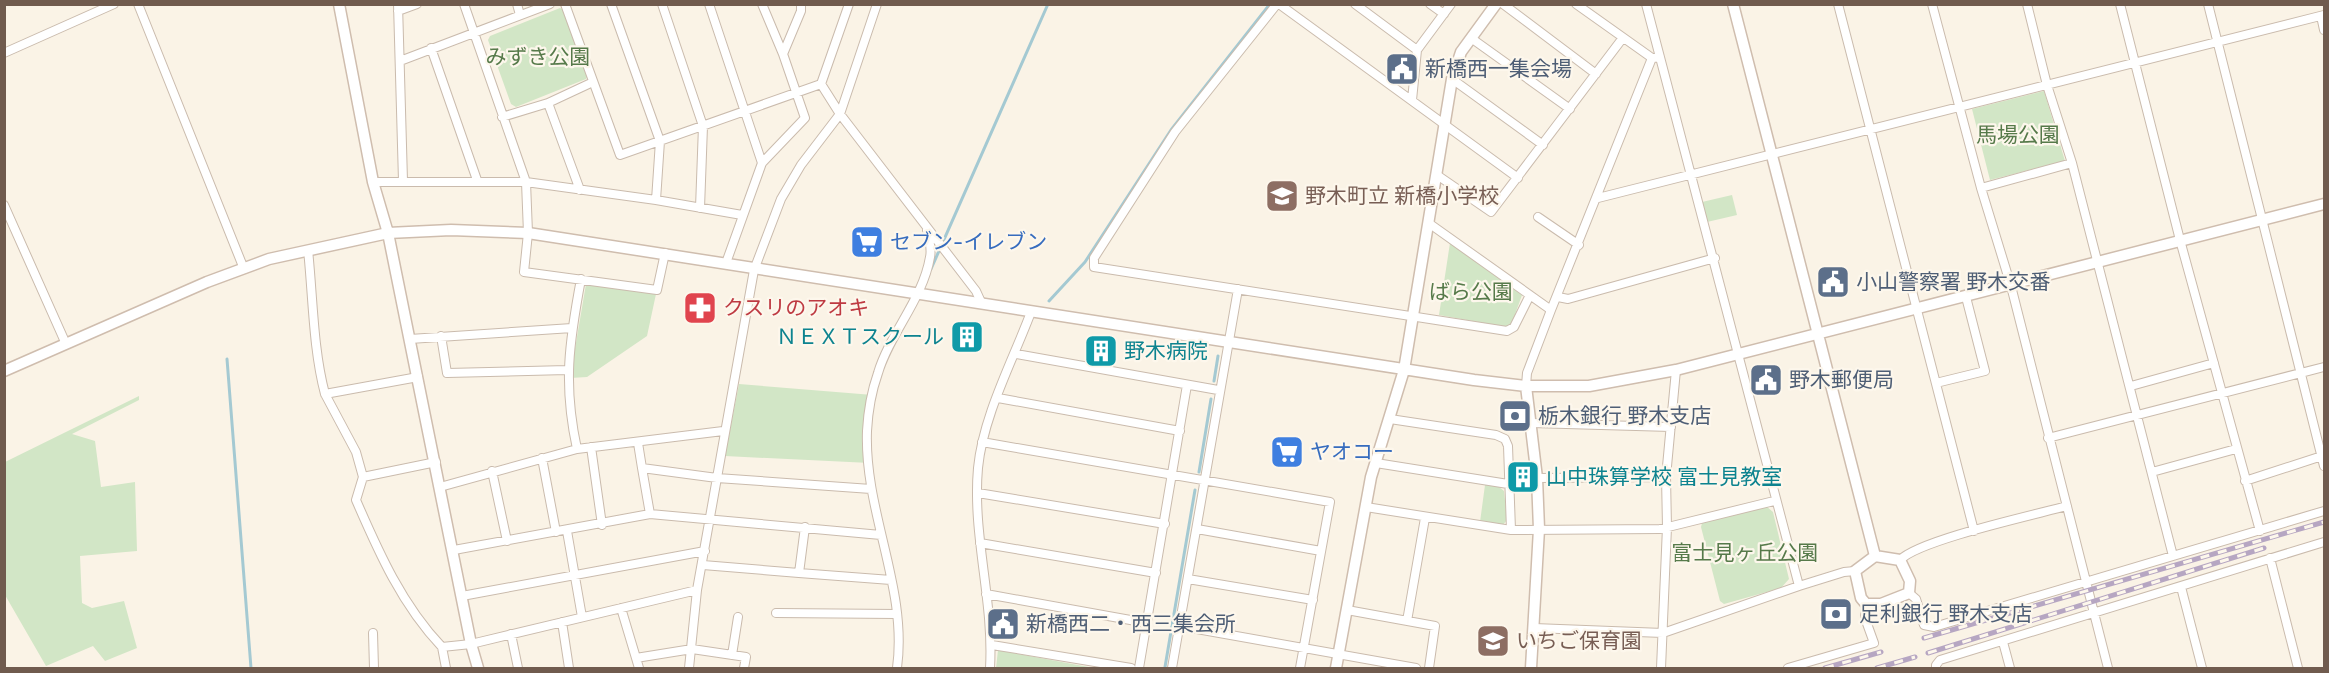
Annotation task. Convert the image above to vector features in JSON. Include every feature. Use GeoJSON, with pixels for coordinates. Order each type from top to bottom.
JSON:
{"type":"FeatureCollection","features":[{"type":"Feature","properties":{"kind":"street"},"geometry":{"type":"LineString","coordinates":[[4,53],[114,4]]}},
{"type":"Feature","properties":{"kind":"street"},"geometry":{"type":"LineString","coordinates":[[138,4],[244,269]]}},
{"type":"Feature","properties":{"kind":"street"},"geometry":{"type":"LineString","coordinates":[[339,4],[373,182],[388,233],[454,550],[471,644],[478,669]]}},
{"type":"Feature","properties":{"kind":"street"},"geometry":{"type":"LineString","coordinates":[[404,181],[398,8],[417,4]]}},
{"type":"Feature","properties":{"kind":"street"},"geometry":{"type":"LineString","coordinates":[[464,4],[526,182],[528,233],[524,272],[657,290],[665,253]]}},
{"type":"Feature","properties":{"kind":"street"},"geometry":{"type":"LineString","coordinates":[[516,4],[520,15]]}},
{"type":"Feature","properties":{"kind":"street"},"geometry":{"type":"LineString","coordinates":[[400,61],[550,4]]}},
{"type":"Feature","properties":{"kind":"street"},"geometry":{"type":"LineString","coordinates":[[565,4],[620,156],[821,84]]}},
{"type":"Feature","properties":{"kind":"street"},"geometry":{"type":"LineString","coordinates":[[611,4],[660,141],[656,200]]}},
{"type":"Feature","properties":{"kind":"street"},"geometry":{"type":"LineString","coordinates":[[662,4],[703,126],[700,208]]}},
{"type":"Feature","properties":{"kind":"street"},"geometry":{"type":"LineString","coordinates":[[709,4],[762,163]]}},
{"type":"Feature","properties":{"kind":"street"},"geometry":{"type":"LineString","coordinates":[[726,263],[762,163],[805,118],[783,54],[762,4]]}},
{"type":"Feature","properties":{"kind":"street"},"geometry":{"type":"LineString","coordinates":[[783,54],[801,10],[801,4]]}},
{"type":"Feature","properties":{"kind":"street"},"geometry":{"type":"LineString","coordinates":[[821,84],[849,4]]}},
{"type":"Feature","properties":{"kind":"street"},"geometry":{"type":"LineString","coordinates":[[689,669],[697,590],[703,565],[723,431],[754,270],[781,199],[801,165],[840,114],[877,4]]}},
{"type":"Feature","properties":{"kind":"street"},"geometry":{"type":"LineString","coordinates":[[1518,178],[1278,4],[1175,132],[1092,262],[1094,267],[1507,331],[1515,327],[1530,295]]}},
{"type":"Feature","properties":{"kind":"street"},"geometry":{"type":"LineString","coordinates":[[1355,4],[1417,50]]}},
{"type":"Feature","properties":{"kind":"street"},"geometry":{"type":"LineString","coordinates":[[1430,4],[1444,14]]}},
{"type":"Feature","properties":{"kind":"street"},"geometry":{"type":"LineString","coordinates":[[1412,100],[1417,50],[1451,4]]}},
{"type":"Feature","properties":{"kind":"street"},"geometry":{"type":"LineString","coordinates":[[1336,669],[1366,507],[1376,463],[1404,369],[1430,224],[1452,79],[1461,52],[1496,4]]}},
{"type":"Feature","properties":{"kind":"street"},"geometry":{"type":"LineString","coordinates":[[1503,4],[1596,74]]}},
{"type":"Feature","properties":{"kind":"street"},"geometry":{"type":"LineString","coordinates":[[1646,4],[1656,58],[1715,258],[1774,501],[1799,586]]}},
{"type":"Feature","properties":{"kind":"street"},"geometry":{"type":"LineString","coordinates":[[1733,4],[1875,556]]}},
{"type":"Feature","properties":{"kind":"street"},"geometry":{"type":"LineString","coordinates":[[1838,4],[1974,531]]}},
{"type":"Feature","properties":{"kind":"street"},"geometry":{"type":"LineString","coordinates":[[1932,4],[1981,188],[2011,286],[2108,669]]}},
{"type":"Feature","properties":{"kind":"street"},"geometry":{"type":"LineString","coordinates":[[2027,4],[2047,85],[2072,163],[2131,386],[2173,556]]}},
{"type":"Feature","properties":{"kind":"street"},"geometry":{"type":"LineString","coordinates":[[2120,4],[2180,240],[2260,531]]}},
{"type":"Feature","properties":{"kind":"street"},"geometry":{"type":"LineString","coordinates":[[2208,4],[2260,219],[2325,466]]}},
{"type":"Feature","properties":{"kind":"street"},"geometry":{"type":"LineString","coordinates":[[1578,5],[1622,39],[1656,58]]}},
{"type":"Feature","properties":{"kind":"street"},"geometry":{"type":"LineString","coordinates":[[1598,198],[2323,15],[2325,30]]}},
{"type":"Feature","properties":{"kind":"street"},"geometry":{"type":"LineString","coordinates":[[1471,38],[1570,109]]}},
{"type":"Feature","properties":{"kind":"street"},"geometry":{"type":"LineString","coordinates":[[1437,176],[1491,212],[1622,39]]}},
{"type":"Feature","properties":{"kind":"street"},"geometry":{"type":"LineString","coordinates":[[431,48],[477,180]]}},
{"type":"Feature","properties":{"kind":"street"},"geometry":{"type":"LineString","coordinates":[[1532,669],[1539,529],[1537,478],[1526,386],[1527,373],[1656,58]]}},
{"type":"Feature","properties":{"kind":"street"},"geometry":{"type":"LineString","coordinates":[[1452,79],[1543,145]]}},
{"type":"Feature","properties":{"kind":"street"},"geometry":{"type":"LineString","coordinates":[[502,117],[548,103],[593,82]]}},
{"type":"Feature","properties":{"kind":"street"},"geometry":{"type":"LineString","coordinates":[[821,84],[840,114],[976,291],[981,302]]}},
{"type":"Feature","properties":{"kind":"street"},"geometry":{"type":"LineString","coordinates":[[548,103],[580,190]]}},
{"type":"Feature","properties":{"kind":"street"},"geometry":{"type":"LineString","coordinates":[[1981,188],[2072,163]]}},
{"type":"Feature","properties":{"kind":"street"},"geometry":{"type":"LineString","coordinates":[[373,182],[477,180],[526,182],[656,200],[742,215]]}},
{"type":"Feature","properties":{"kind":"street"},"geometry":{"type":"LineString","coordinates":[[4,204],[66,344]]}},
{"type":"Feature","properties":{"kind":"street"},"geometry":{"type":"LineString","coordinates":[[4,371],[269,259],[388,233],[451,230],[528,233],[665,253],[754,270],[917,295],[981,302],[1031,312],[1526,386],[1589,386],[1676,370],[2325,204]]}},
{"type":"Feature","properties":{"kind":"street"},"geometry":{"type":"LineString","coordinates":[[1538,217],[1579,245]]}},
{"type":"Feature","properties":{"kind":"street"},"geometry":{"type":"LineString","coordinates":[[1430,224],[1551,310]]}},
{"type":"Feature","properties":{"kind":"street"},"geometry":{"type":"LineString","coordinates":[[897,669],[900,645],[897,614],[871,489],[867,430],[878,372],[917,295],[931,256],[927,230]]}},
{"type":"Feature","properties":{"kind":"street"},"geometry":{"type":"LineString","coordinates":[[308,250],[317,336],[316,354],[326,394],[356,452],[363,477],[356,500],[385,566],[420,625],[442,648],[446,669]]}},
{"type":"Feature","properties":{"kind":"street"},"geometry":{"type":"LineString","coordinates":[[1558,297],[1568,299],[1715,258]]}},
{"type":"Feature","properties":{"kind":"street"},"geometry":{"type":"LineString","coordinates":[[577,449],[569,411],[567,370],[581,279]]}},
{"type":"Feature","properties":{"kind":"street"},"geometry":{"type":"LineString","coordinates":[[1172,669],[1197,529],[1218,390],[1238,289]]}},
{"type":"Feature","properties":{"kind":"street"},"geometry":{"type":"LineString","coordinates":[[1936,383],[1984,371],[1965,297]]}},
{"type":"Feature","properties":{"kind":"street"},"geometry":{"type":"LineString","coordinates":[[990,669],[992,645],[980,543],[978,468],[982,442],[1031,312]]}},
{"type":"Feature","properties":{"kind":"street"},"geometry":{"type":"LineString","coordinates":[[410,339],[572,328]]}},
{"type":"Feature","properties":{"kind":"street"},"geometry":{"type":"LineString","coordinates":[[441,336],[447,373],[567,370]]}},
{"type":"Feature","properties":{"kind":"street"},"geometry":{"type":"LineString","coordinates":[[1016,354],[1218,390]]}},
{"type":"Feature","properties":{"kind":"street"},"geometry":{"type":"LineString","coordinates":[[2131,386],[2214,363]]}},
{"type":"Feature","properties":{"kind":"street"},"geometry":{"type":"LineString","coordinates":[[2048,438],[2325,367]]}},
{"type":"Feature","properties":{"kind":"street"},"geometry":{"type":"LineString","coordinates":[[1661,669],[1667,527],[1666,477],[1676,370]]}},
{"type":"Feature","properties":{"kind":"street"},"geometry":{"type":"LineString","coordinates":[[326,394],[418,377]]}},
{"type":"Feature","properties":{"kind":"street"},"geometry":{"type":"LineString","coordinates":[[1139,669],[1187,385]]}},
{"type":"Feature","properties":{"kind":"street"},"geometry":{"type":"LineString","coordinates":[[998,398],[1180,431]]}},
{"type":"Feature","properties":{"kind":"street"},"geometry":{"type":"LineString","coordinates":[[1390,419],[1496,435],[1505,439],[1508,446],[1511,530]]}},
{"type":"Feature","properties":{"kind":"street"},"geometry":{"type":"LineString","coordinates":[[1531,423],[1671,427]]}},
{"type":"Feature","properties":{"kind":"street"},"geometry":{"type":"LineString","coordinates":[[440,487],[577,449],[723,431]]}},
{"type":"Feature","properties":{"kind":"street"},"geometry":{"type":"LineString","coordinates":[[982,442],[1330,502],[1300,669]]}},
{"type":"Feature","properties":{"kind":"street"},"geometry":{"type":"LineString","coordinates":[[638,443],[650,514]]}},
{"type":"Feature","properties":{"kind":"street"},"geometry":{"type":"LineString","coordinates":[[591,447],[602,525]]}},
{"type":"Feature","properties":{"kind":"street"},"geometry":{"type":"LineString","coordinates":[[2152,472],[2236,449]]}},
{"type":"Feature","properties":{"kind":"street"},"geometry":{"type":"LineString","coordinates":[[2245,480],[2322,456]]}},
{"type":"Feature","properties":{"kind":"street"},"geometry":{"type":"LineString","coordinates":[[542,458],[556,532]]}},
{"type":"Feature","properties":{"kind":"street"},"geometry":{"type":"LineString","coordinates":[[363,477],[436,462]]}},
{"type":"Feature","properties":{"kind":"street"},"geometry":{"type":"LineString","coordinates":[[1376,463],[1508,484]]}},
{"type":"Feature","properties":{"kind":"street"},"geometry":{"type":"LineString","coordinates":[[642,468],[717,478],[871,489]]}},
{"type":"Feature","properties":{"kind":"street"},"geometry":{"type":"LineString","coordinates":[[492,471],[507,541]]}},
{"type":"Feature","properties":{"kind":"street"},"geometry":{"type":"LineString","coordinates":[[1537,478],[1666,477]]}},
{"type":"Feature","properties":{"kind":"street"},"geometry":{"type":"LineString","coordinates":[[978,493],[1165,524]]}},
{"type":"Feature","properties":{"kind":"street"},"geometry":{"type":"LineString","coordinates":[[1366,507],[1511,530],[1667,527],[1774,501]]}},
{"type":"Feature","properties":{"kind":"street"},"geometry":{"type":"LineString","coordinates":[[1534,628],[1663,633],[1799,586],[1844,572],[1855,571],[1875,556],[1900,560],[1910,552],[1974,531],[2067,506]]}},
{"type":"Feature","properties":{"kind":"street"},"geometry":{"type":"LineString","coordinates":[[1908,592],[1916,599],[1924,625],[1929,628],[2325,511]]}},
{"type":"Feature","properties":{"kind":"street"},"geometry":{"type":"LineString","coordinates":[[454,550],[602,525],[650,514],[881,535]]}},
{"type":"Feature","properties":{"kind":"street"},"geometry":{"type":"LineString","coordinates":[[1407,621],[1425,518]]}},
{"type":"Feature","properties":{"kind":"street"},"geometry":{"type":"LineString","coordinates":[[799,573],[805,527]]}},
{"type":"Feature","properties":{"kind":"street"},"geometry":{"type":"LineString","coordinates":[[1197,529],[1321,551]]}},
{"type":"Feature","properties":{"kind":"street"},"geometry":{"type":"LineString","coordinates":[[567,531],[582,617]]}},
{"type":"Feature","properties":{"kind":"street"},"geometry":{"type":"LineString","coordinates":[[1936,669],[1935,665],[1941,660],[2325,542]]}},
{"type":"Feature","properties":{"kind":"street"},"geometry":{"type":"LineString","coordinates":[[980,543],[1156,573]]}},
{"type":"Feature","properties":{"kind":"street"},"geometry":{"type":"LineString","coordinates":[[462,596],[705,551]]}},
{"type":"Feature","properties":{"kind":"street"},"geometry":{"type":"LineString","coordinates":[[2270,558],[2298,669]]}},
{"type":"Feature","properties":{"kind":"street"},"geometry":{"type":"LineString","coordinates":[[1900,560],[1910,581],[1908,592]]}},
{"type":"Feature","properties":{"kind":"street"},"geometry":{"type":"LineString","coordinates":[[703,565],[891,580]]}},
{"type":"Feature","properties":{"kind":"street"},"geometry":{"type":"LineString","coordinates":[[1788,669],[1874,643],[1865,618],[1866,604],[1861,597],[1855,571]]}},
{"type":"Feature","properties":{"kind":"street"},"geometry":{"type":"LineString","coordinates":[[1188,579],[1313,600]]}},
{"type":"Feature","properties":{"kind":"street"},"geometry":{"type":"LineString","coordinates":[[2181,587],[2202,669]]}},
{"type":"Feature","properties":{"kind":"street"},"geometry":{"type":"LineString","coordinates":[[442,648],[471,644],[697,590]]}},
{"type":"Feature","properties":{"kind":"street"},"geometry":{"type":"LineString","coordinates":[[1866,604],[1881,604],[1908,592]]}},
{"type":"Feature","properties":{"kind":"street"},"geometry":{"type":"LineString","coordinates":[[986,594],[1147,623]]}},
{"type":"Feature","properties":{"kind":"street"},"geometry":{"type":"LineString","coordinates":[[621,608],[639,669]]}},
{"type":"Feature","properties":{"kind":"street"},"geometry":{"type":"LineString","coordinates":[[1347,610],[1435,626],[1429,669]]}},
{"type":"Feature","properties":{"kind":"street"},"geometry":{"type":"LineString","coordinates":[[776,613],[897,614]]}},
{"type":"Feature","properties":{"kind":"street"},"geometry":{"type":"LineString","coordinates":[[732,655],[738,617]]}},
{"type":"Feature","properties":{"kind":"street"},"geometry":{"type":"LineString","coordinates":[[562,622],[569,669]]}},
{"type":"Feature","properties":{"kind":"street"},"geometry":{"type":"LineString","coordinates":[[1180,626],[1386,666],[1416,669]]}},
{"type":"Feature","properties":{"kind":"street"},"geometry":{"type":"LineString","coordinates":[[373,633],[374,669]]}},
{"type":"Feature","properties":{"kind":"street"},"geometry":{"type":"LineString","coordinates":[[511,634],[518,669]]}},
{"type":"Feature","properties":{"kind":"street"},"geometry":{"type":"LineString","coordinates":[[2002,642],[2010,669]]}},
{"type":"Feature","properties":{"kind":"street"},"geometry":{"type":"LineString","coordinates":[[992,645],[1131,669]]}},
{"type":"Feature","properties":{"kind":"street"},"geometry":{"type":"LineString","coordinates":[[636,658],[692,649],[746,657],[744,669]]}},
{"type":"Feature","properties":{"kind":"green space","name":"みずき公園"},"geometry":{"type":"Polygon","coordinates":[[[560,8],[564,10],[588,75],[586,79],[516,107],[511,104],[488,40],[490,36],[560,8]]]}},
{"type":"Feature","properties":{"kind":"green space","name":"馬場公園"},"geometry":{"type":"Polygon","coordinates":[[[2044,91],[2065,161],[1990,180],[1972,109],[2044,91]]]}},
{"type":"Feature","properties":{"kind":"green space"},"geometry":{"type":"Polygon","coordinates":[[[1732,195],[1737,215],[1707,222],[1702,202],[1732,195]]]}},
{"type":"Feature","properties":{"kind":"green space","name":"ばら公園"},"geometry":{"type":"Polygon","coordinates":[[[1450,243],[1522,295],[1512,323],[1506,327],[1439,315],[1450,243]]]}},
{"type":"Feature","properties":{"kind":"green space"},"geometry":{"type":"Polygon","coordinates":[[[586,284],[656,294],[647,336],[587,377],[570,378],[586,284]]]}},
{"type":"Feature","properties":{"kind":"green space"},"geometry":{"type":"Polygon","coordinates":[[[739,384],[873,395],[865,424],[870,463],[725,456],[739,384]]]}},
{"type":"Feature","properties":{"kind":"green space"},"geometry":{"type":"Polygon","coordinates":[[[139,396],[139,400],[72,434],[95,441],[101,487],[135,482],[137,551],[80,556],[82,603],[92,608],[124,601],[137,648],[105,661],[93,646],[46,666],[5,595],[5,462],[139,396]]]}},
{"type":"Feature","properties":{"kind":"green space"},"geometry":{"type":"Polygon","coordinates":[[[1485,485],[1498,486],[1504,491],[1507,520],[1502,526],[1480,522],[1485,485]]]}},
{"type":"Feature","properties":{"kind":"green space","name":"富士見ヶ丘公園"},"geometry":{"type":"Polygon","coordinates":[[[1766,506],[1773,512],[1789,579],[1781,588],[1724,604],[1720,601],[1701,527],[1702,523],[1766,506]]]}},
{"type":"Feature","properties":{"kind":"green space"},"geometry":{"type":"Polygon","coordinates":[[[998,650],[1094,668],[996,668],[998,650]]]}},
{"type":"Feature","properties":{"kind":"waterway"},"geometry":{"type":"LineString","coordinates":[[931,269],[1048,4]]}},
{"type":"Feature","properties":{"kind":"waterway"},"geometry":{"type":"LineString","coordinates":[[1049,301],[1085,262],[1171,130],[1270,4]]}},
{"type":"Feature","properties":{"kind":"waterway"},"geometry":{"type":"LineString","coordinates":[[1214,381],[1218,356]]}},
{"type":"Feature","properties":{"kind":"waterway"},"geometry":{"type":"LineString","coordinates":[[227,359],[251,668]]}},
{"type":"Feature","properties":{"kind":"waterway"},"geometry":{"type":"LineString","coordinates":[[1199,472],[1211,399]]}},
{"type":"Feature","properties":{"kind":"waterway"},"geometry":{"type":"LineString","coordinates":[[1165,667],[1195,490]]}},
{"type":"Feature","properties":{"kind":"railway"},"geometry":{"type":"LineString","coordinates":[[1924,638],[2324,522]]}},
{"type":"Feature","properties":{"kind":"railway"},"geometry":{"type":"LineString","coordinates":[[1928,653],[2264,548]]}},
{"type":"Feature","properties":{"kind":"railway"},"geometry":{"type":"LineString","coordinates":[[1825,668],[1881,652]]}},
{"type":"Feature","properties":{"kind":"railway"},"geometry":{"type":"LineString","coordinates":[[1877,668],[1915,657]]}},
{"type":"Feature","properties":{"kind":"place","name":"新橋西一集会場"},"geometry":{"type":"Point","coordinates":[1402,69]}},
{"type":"Feature","properties":{"kind":"place","name":"野木町立 新橋小学校"},"geometry":{"type":"Point","coordinates":[1282,196]}},
{"type":"Feature","properties":{"kind":"place","name":"セブン-イレブン"},"geometry":{"type":"Point","coordinates":[867,242]}},
{"type":"Feature","properties":{"kind":"place","name":"小山警察署 野木交番"},"geometry":{"type":"Point","coordinates":[1833,282]}},
{"type":"Feature","properties":{"kind":"place","name":"クスリのアオキ"},"geometry":{"type":"Point","coordinates":[700,308]}},
{"type":"Feature","properties":{"kind":"place","name":"ＮＥＸＴスクール"},"geometry":{"type":"Point","coordinates":[967,337]}},
{"type":"Feature","properties":{"kind":"place","name":"野木病院"},"geometry":{"type":"Point","coordinates":[1101,351]}},
{"type":"Feature","properties":{"kind":"place","name":"野木郵便局"},"geometry":{"type":"Point","coordinates":[1766,380]}},
{"type":"Feature","properties":{"kind":"place","name":"栃木銀行 野木支店"},"geometry":{"type":"Point","coordinates":[1515,416]}},
{"type":"Feature","properties":{"kind":"place","name":"ヤオコー"},"geometry":{"type":"Point","coordinates":[1287,452]}},
{"type":"Feature","properties":{"kind":"place","name":"山中珠算学校 富士見教室"},"geometry":{"type":"Point","coordinates":[1523,477]}},
{"type":"Feature","properties":{"kind":"place","name":"足利銀行 野木支店"},"geometry":{"type":"Point","coordinates":[1836,614]}},
{"type":"Feature","properties":{"kind":"place","name":"新橋西二・西三集会所"},"geometry":{"type":"Point","coordinates":[1003,624]}},
{"type":"Feature","properties":{"kind":"place","name":"いちご保育園"},"geometry":{"type":"Point","coordinates":[1493,641]}}]}
